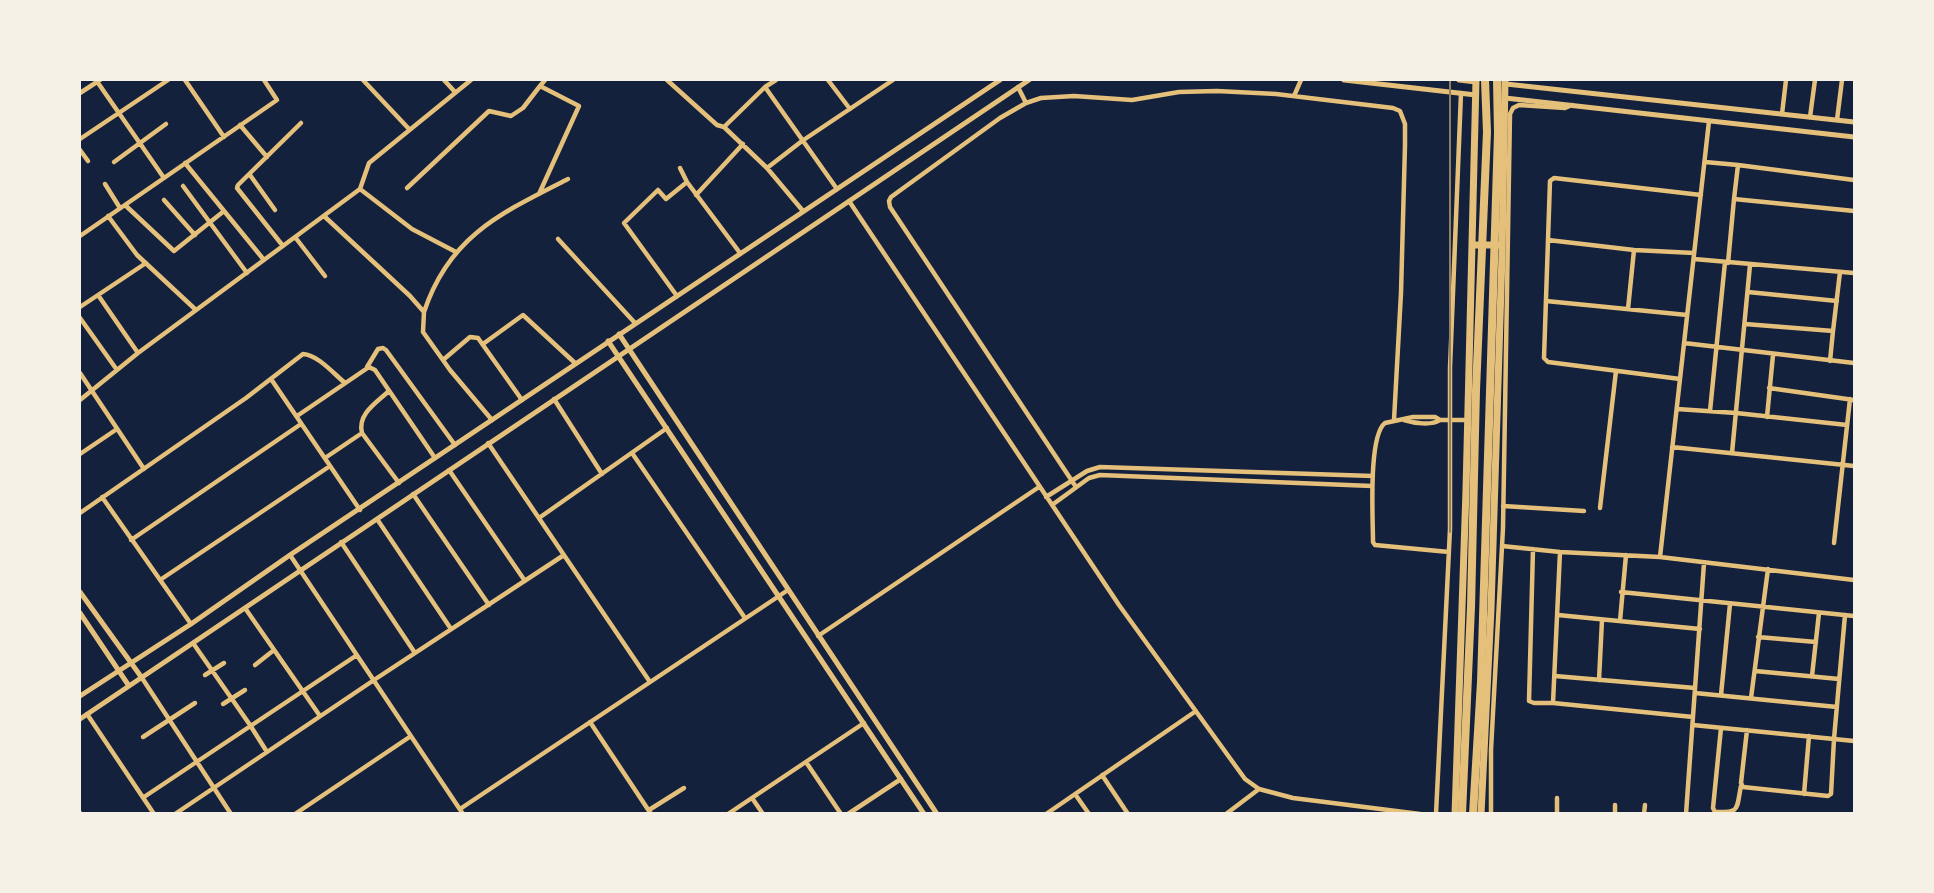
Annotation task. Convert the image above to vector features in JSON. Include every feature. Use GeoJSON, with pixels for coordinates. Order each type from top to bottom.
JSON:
{"type":"FeatureCollection","features":[{"type":"Feature","properties":{"kind":"highway"},"geometry":{"type":"LineString","coordinates":[[1462,813],[1487,132],[1485,80]]}},
{"type":"Feature","properties":{"kind":"highway"},"geometry":{"type":"LineString","coordinates":[[1473,813],[1481,682],[1498,133],[1497,80]]}},
{"type":"Feature","properties":{"kind":"main road"},"geometry":{"type":"LineString","coordinates":[[1455,813],[1476,81]]}},
{"type":"Feature","properties":{"kind":"main road"},"geometry":{"type":"LineString","coordinates":[[1480,813],[1491,597],[1505,82]]}},
{"type":"Feature","properties":{"kind":"main road"},"geometry":{"type":"LineString","coordinates":[[1472,245],[1502,245]]}},
{"type":"Feature","properties":{"kind":"street"},"geometry":{"type":"LineString","coordinates":[[80,93],[98,80],[164,178]]}},
{"type":"Feature","properties":{"kind":"street"},"geometry":{"type":"LineString","coordinates":[[80,139],[168,80]]}},
{"type":"Feature","properties":{"kind":"street"},"geometry":{"type":"LineString","coordinates":[[185,80],[224,137]]}},
{"type":"Feature","properties":{"kind":"street"},"geometry":{"type":"LineString","coordinates":[[80,236],[278,100],[264,80]]}},
{"type":"Feature","properties":{"kind":"street"},"geometry":{"type":"LineString","coordinates":[[363,80],[409,129]]}},
{"type":"Feature","properties":{"kind":"street"},"geometry":{"type":"LineString","coordinates":[[444,80],[455,92]]}},
{"type":"Feature","properties":{"kind":"street"},"geometry":{"type":"LineString","coordinates":[[80,400],[138,353],[360,189],[369,163],[471,80]]}},
{"type":"Feature","properties":{"kind":"street"},"geometry":{"type":"LineString","coordinates":[[407,188],[489,111],[510,116],[523,108],[545,80]]}},
{"type":"Feature","properties":{"kind":"street"},"geometry":{"type":"LineString","coordinates":[[667,80],[717,125],[724,126],[743,144],[767,168],[803,211]]}},
{"type":"Feature","properties":{"kind":"street"},"geometry":{"type":"LineString","coordinates":[[724,126],[765,87],[776,80]]}},
{"type":"Feature","properties":{"kind":"street"},"geometry":{"type":"LineString","coordinates":[[828,80],[850,109]]}},
{"type":"Feature","properties":{"kind":"street"},"geometry":{"type":"LineString","coordinates":[[767,168],[802,141],[892,80]]}},
{"type":"Feature","properties":{"kind":"street"},"geometry":{"type":"LineString","coordinates":[[80,696],[191,624],[618,334],[1000,80]]}},
{"type":"Feature","properties":{"kind":"street"},"geometry":{"type":"LineString","coordinates":[[80,719],[1029,80]]}},
{"type":"Feature","properties":{"kind":"street"},"geometry":{"type":"LineString","coordinates":[[1294,96],[1301,80]]}},
{"type":"Feature","properties":{"kind":"street"},"geometry":{"type":"LineString","coordinates":[[1344,80],[1383,82],[1476,95]]}},
{"type":"Feature","properties":{"kind":"street"},"geometry":{"type":"LineString","coordinates":[[1459,80],[1476,81]]}},
{"type":"Feature","properties":{"kind":"street"},"geometry":{"type":"LineString","coordinates":[[1782,114],[1786,80]]}},
{"type":"Feature","properties":{"kind":"street"},"geometry":{"type":"LineString","coordinates":[[1810,117],[1815,80]]}},
{"type":"Feature","properties":{"kind":"street"},"geometry":{"type":"LineString","coordinates":[[1837,120],[1842,80]]}},
{"type":"Feature","properties":{"kind":"street"},"geometry":{"type":"LineString","coordinates":[[1505,82],[1854,122]]}},
{"type":"Feature","properties":{"kind":"street"},"geometry":{"type":"LineString","coordinates":[[539,194],[579,106],[540,86]]}},
{"type":"Feature","properties":{"kind":"street"},"geometry":{"type":"LineString","coordinates":[[765,87],[837,189]]}},
{"type":"Feature","properties":{"kind":"street"},"geometry":{"type":"LineString","coordinates":[[1018,87],[1026,103]]}},
{"type":"Feature","properties":{"kind":"street"},"geometry":{"type":"LineString","coordinates":[[1076,487],[896,217],[889,201],[891,197],[1000,118],[1026,103],[1041,98],[1058,96],[1132,100],[1179,92],[1217,90],[1294,96],[1393,108],[1400,111],[1405,124],[1401,293],[1394,420]]}},
{"type":"Feature","properties":{"kind":"street"},"geometry":{"type":"LineString","coordinates":[[1561,103],[1564,90]]}},
{"type":"Feature","properties":{"kind":"street"},"geometry":{"type":"LineString","coordinates":[[1436,813],[1449,552],[1450,368],[1461,93]]}},
{"type":"Feature","properties":{"kind":"street"},"geometry":{"type":"LineString","coordinates":[[1505,98],[1854,137]]}},
{"type":"Feature","properties":{"kind":"street"},"geometry":{"type":"LineString","coordinates":[[1491,813],[1491,750],[1502,546],[1510,114],[1513,108],[1519,105],[1565,108],[1574,104]]}},
{"type":"Feature","properties":{"kind":"street"},"geometry":{"type":"LineString","coordinates":[[1660,558],[1709,121]]}},
{"type":"Feature","properties":{"kind":"street"},"geometry":{"type":"LineString","coordinates":[[283,246],[237,188],[301,123]]}},
{"type":"Feature","properties":{"kind":"street"},"geometry":{"type":"LineString","coordinates":[[114,162],[166,124]]}},
{"type":"Feature","properties":{"kind":"street"},"geometry":{"type":"LineString","coordinates":[[240,125],[267,157]]}},
{"type":"Feature","properties":{"kind":"street"},"geometry":{"type":"LineString","coordinates":[[696,195],[743,144]]}},
{"type":"Feature","properties":{"kind":"street"},"geometry":{"type":"LineString","coordinates":[[80,150],[88,161]]}},
{"type":"Feature","properties":{"kind":"street"},"geometry":{"type":"LineString","coordinates":[[1705,162],[1854,180]]}},
{"type":"Feature","properties":{"kind":"street"},"geometry":{"type":"LineString","coordinates":[[185,164],[264,260]]}},
{"type":"Feature","properties":{"kind":"street"},"geometry":{"type":"LineString","coordinates":[[1710,411],[1738,165]]}},
{"type":"Feature","properties":{"kind":"street"},"geometry":{"type":"LineString","coordinates":[[680,168],[696,195],[740,253]]}},
{"type":"Feature","properties":{"kind":"street"},"geometry":{"type":"LineString","coordinates":[[250,175],[275,210]]}},
{"type":"Feature","properties":{"kind":"street"},"geometry":{"type":"LineString","coordinates":[[1680,379],[1616,371],[1544,358],[1551,178],[1701,195]]}},
{"type":"Feature","properties":{"kind":"street"},"geometry":{"type":"LineString","coordinates":[[492,420],[423,332],[424,312],[431,290],[440,273],[456,252],[491,219],[568,179]]}},
{"type":"Feature","properties":{"kind":"street"},"geometry":{"type":"LineString","coordinates":[[677,296],[624,223],[658,190],[666,199],[687,182]]}},
{"type":"Feature","properties":{"kind":"street"},"geometry":{"type":"LineString","coordinates":[[105,184],[122,207],[174,251],[224,211]]}},
{"type":"Feature","properties":{"kind":"street"},"geometry":{"type":"LineString","coordinates":[[183,186],[247,273]]}},
{"type":"Feature","properties":{"kind":"street"},"geometry":{"type":"LineString","coordinates":[[360,189],[412,229],[456,252]]}},
{"type":"Feature","properties":{"kind":"street"},"geometry":{"type":"LineString","coordinates":[[1734,199],[1854,210]]}},
{"type":"Feature","properties":{"kind":"street"},"geometry":{"type":"LineString","coordinates":[[164,200],[195,235]]}},
{"type":"Feature","properties":{"kind":"street"},"geometry":{"type":"LineString","coordinates":[[849,201],[1119,605],[1245,779],[1258,789],[1293,798],[1420,813]]}},
{"type":"Feature","properties":{"kind":"street"},"geometry":{"type":"LineString","coordinates":[[108,216],[137,255],[196,310]]}},
{"type":"Feature","properties":{"kind":"street"},"geometry":{"type":"LineString","coordinates":[[324,216],[410,296],[424,312]]}},
{"type":"Feature","properties":{"kind":"street"},"geometry":{"type":"LineString","coordinates":[[295,237],[325,276]]}},
{"type":"Feature","properties":{"kind":"street"},"geometry":{"type":"LineString","coordinates":[[558,239],[635,323]]}},
{"type":"Feature","properties":{"kind":"street"},"geometry":{"type":"LineString","coordinates":[[1548,240],[1634,250],[1694,253]]}},
{"type":"Feature","properties":{"kind":"street"},"geometry":{"type":"LineString","coordinates":[[1628,309],[1634,250]]}},
{"type":"Feature","properties":{"kind":"street"},"geometry":{"type":"LineString","coordinates":[[1694,259],[1854,273]]}},
{"type":"Feature","properties":{"kind":"street"},"geometry":{"type":"LineString","coordinates":[[80,307],[146,263]]}},
{"type":"Feature","properties":{"kind":"street"},"geometry":{"type":"LineString","coordinates":[[1732,453],[1750,265]]}},
{"type":"Feature","properties":{"kind":"street"},"geometry":{"type":"LineString","coordinates":[[1830,361],[1840,272]]}},
{"type":"Feature","properties":{"kind":"street"},"geometry":{"type":"LineString","coordinates":[[1748,292],[1837,301]]}},
{"type":"Feature","properties":{"kind":"street"},"geometry":{"type":"LineString","coordinates":[[98,295],[138,353]]}},
{"type":"Feature","properties":{"kind":"street"},"geometry":{"type":"LineString","coordinates":[[1546,301],[1687,315]]}},
{"type":"Feature","properties":{"kind":"street"},"geometry":{"type":"LineString","coordinates":[[483,344],[523,315],[575,363]]}},
{"type":"Feature","properties":{"kind":"street"},"geometry":{"type":"LineString","coordinates":[[80,318],[117,370]]}},
{"type":"Feature","properties":{"kind":"street"},"geometry":{"type":"LineString","coordinates":[[1745,324],[1833,331]]}},
{"type":"Feature","properties":{"kind":"street"},"geometry":{"type":"LineString","coordinates":[[618,334],[937,813]]}},
{"type":"Feature","properties":{"kind":"street"},"geometry":{"type":"LineString","coordinates":[[443,360],[470,338],[478,338],[522,400]]}},
{"type":"Feature","properties":{"kind":"street"},"geometry":{"type":"LineString","coordinates":[[608,341],[924,813]]}},
{"type":"Feature","properties":{"kind":"street"},"geometry":{"type":"LineString","coordinates":[[1684,343],[1854,363]]}},
{"type":"Feature","properties":{"kind":"street"},"geometry":{"type":"LineString","coordinates":[[297,417],[367,367],[378,349],[383,348],[455,445]]}},
{"type":"Feature","properties":{"kind":"street"},"geometry":{"type":"LineString","coordinates":[[80,513],[303,354],[308,354],[345,382]]}},
{"type":"Feature","properties":{"kind":"street"},"geometry":{"type":"LineString","coordinates":[[1767,417],[1773,355]]}},
{"type":"Feature","properties":{"kind":"street"},"geometry":{"type":"LineString","coordinates":[[367,367],[375,370],[435,458]]}},
{"type":"Feature","properties":{"kind":"street"},"geometry":{"type":"LineString","coordinates":[[1600,508],[1616,371]]}},
{"type":"Feature","properties":{"kind":"street"},"geometry":{"type":"LineString","coordinates":[[80,373],[144,469]]}},
{"type":"Feature","properties":{"kind":"street"},"geometry":{"type":"LineString","coordinates":[[271,379],[360,510]]}},
{"type":"Feature","properties":{"kind":"street"},"geometry":{"type":"LineString","coordinates":[[1769,388],[1852,399],[1834,543]]}},
{"type":"Feature","properties":{"kind":"street"},"geometry":{"type":"LineString","coordinates":[[389,391],[360,420],[362,433],[399,483]]}},
{"type":"Feature","properties":{"kind":"street"},"geometry":{"type":"LineString","coordinates":[[554,399],[602,474]]}},
{"type":"Feature","properties":{"kind":"street"},"geometry":{"type":"LineString","coordinates":[[1677,409],[1847,425]]}},
{"type":"Feature","properties":{"kind":"street"},"geometry":{"type":"LineString","coordinates":[[1449,552],[1375,545],[1373,542],[1372,486],[1379,429],[1384,423],[1413,417],[1468,420]]}},
{"type":"Feature","properties":{"kind":"street"},"geometry":{"type":"LineString","coordinates":[[131,540],[302,424]]}},
{"type":"Feature","properties":{"kind":"street"},"geometry":{"type":"LineString","coordinates":[[538,519],[667,428]]}},
{"type":"Feature","properties":{"kind":"street"},"geometry":{"type":"LineString","coordinates":[[80,454],[117,429]]}},
{"type":"Feature","properties":{"kind":"street"},"geometry":{"type":"LineString","coordinates":[[325,458],[362,433]]}},
{"type":"Feature","properties":{"kind":"street"},"geometry":{"type":"LineString","coordinates":[[488,443],[650,682]]}},
{"type":"Feature","properties":{"kind":"street"},"geometry":{"type":"LineString","coordinates":[[1672,447],[1854,466]]}},
{"type":"Feature","properties":{"kind":"street"},"geometry":{"type":"LineString","coordinates":[[632,453],[745,618]]}},
{"type":"Feature","properties":{"kind":"street"},"geometry":{"type":"LineString","coordinates":[[160,580],[330,466]]}},
{"type":"Feature","properties":{"kind":"street"},"geometry":{"type":"LineString","coordinates":[[1046,497],[1087,471],[1100,467],[1373,476]]}},
{"type":"Feature","properties":{"kind":"street"},"geometry":{"type":"LineString","coordinates":[[449,470],[525,581]]}},
{"type":"Feature","properties":{"kind":"street"},"geometry":{"type":"LineString","coordinates":[[1052,505],[1089,478],[1100,475],[1372,486]]}},
{"type":"Feature","properties":{"kind":"street"},"geometry":{"type":"LineString","coordinates":[[818,636],[1039,487]]}},
{"type":"Feature","properties":{"kind":"street"},"geometry":{"type":"LineString","coordinates":[[412,494],[489,605]]}},
{"type":"Feature","properties":{"kind":"street"},"geometry":{"type":"LineString","coordinates":[[102,497],[191,624]]}},
{"type":"Feature","properties":{"kind":"street"},"geometry":{"type":"LineString","coordinates":[[1503,506],[1584,512]]}},
{"type":"Feature","properties":{"kind":"street"},"geometry":{"type":"LineString","coordinates":[[376,519],[451,629]]}},
{"type":"Feature","properties":{"kind":"street"},"geometry":{"type":"LineString","coordinates":[[341,542],[415,653]]}},
{"type":"Feature","properties":{"kind":"street"},"geometry":{"type":"LineString","coordinates":[[1502,546],[1704,562],[1854,580]]}},
{"type":"Feature","properties":{"kind":"street"},"geometry":{"type":"LineString","coordinates":[[1533,549],[1528,697],[1531,703],[1693,717]]}},
{"type":"Feature","properties":{"kind":"street"},"geometry":{"type":"LineString","coordinates":[[1553,704],[1560,552]]}},
{"type":"Feature","properties":{"kind":"street"},"geometry":{"type":"LineString","coordinates":[[290,555],[461,811],[788,590]]}},
{"type":"Feature","properties":{"kind":"street"},"geometry":{"type":"LineString","coordinates":[[175,813],[564,555]]}},
{"type":"Feature","properties":{"kind":"street"},"geometry":{"type":"LineString","coordinates":[[1620,621],[1626,555]]}},
{"type":"Feature","properties":{"kind":"street"},"geometry":{"type":"LineString","coordinates":[[1686,813],[1704,562]]}},
{"type":"Feature","properties":{"kind":"street"},"geometry":{"type":"LineString","coordinates":[[1751,698],[1768,569]]}},
{"type":"Feature","properties":{"kind":"street"},"geometry":{"type":"LineString","coordinates":[[80,592],[132,662],[231,813]]}},
{"type":"Feature","properties":{"kind":"street"},"geometry":{"type":"LineString","coordinates":[[1621,592],[1854,616]]}},
{"type":"Feature","properties":{"kind":"street"},"geometry":{"type":"LineString","coordinates":[[1721,695],[1730,604]]}},
{"type":"Feature","properties":{"kind":"street"},"geometry":{"type":"LineString","coordinates":[[245,608],[320,716]]}},
{"type":"Feature","properties":{"kind":"street"},"geometry":{"type":"LineString","coordinates":[[80,613],[129,686]]}},
{"type":"Feature","properties":{"kind":"street"},"geometry":{"type":"LineString","coordinates":[[1812,676],[1819,613]]}},
{"type":"Feature","properties":{"kind":"street"},"geometry":{"type":"LineString","coordinates":[[1558,615],[1700,629]]}},
{"type":"Feature","properties":{"kind":"street"},"geometry":{"type":"LineString","coordinates":[[1742,786],[1804,794],[1828,796],[1831,794],[1845,615]]}},
{"type":"Feature","properties":{"kind":"street"},"geometry":{"type":"LineString","coordinates":[[1599,680],[1602,620]]}},
{"type":"Feature","properties":{"kind":"street"},"geometry":{"type":"LineString","coordinates":[[1758,637],[1815,642]]}},
{"type":"Feature","properties":{"kind":"street"},"geometry":{"type":"LineString","coordinates":[[193,643],[267,752]]}},
{"type":"Feature","properties":{"kind":"street"},"geometry":{"type":"LineString","coordinates":[[255,665],[274,650]]}},
{"type":"Feature","properties":{"kind":"street"},"geometry":{"type":"LineString","coordinates":[[144,797],[357,655]]}},
{"type":"Feature","properties":{"kind":"street"},"geometry":{"type":"LineString","coordinates":[[205,675],[224,663]]}},
{"type":"Feature","properties":{"kind":"street"},"geometry":{"type":"LineString","coordinates":[[1755,671],[1839,679]]}},
{"type":"Feature","properties":{"kind":"street"},"geometry":{"type":"LineString","coordinates":[[1555,676],[1837,706]]}},
{"type":"Feature","properties":{"kind":"street"},"geometry":{"type":"LineString","coordinates":[[223,704],[245,690]]}},
{"type":"Feature","properties":{"kind":"street"},"geometry":{"type":"LineString","coordinates":[[142,737],[195,703]]}},
{"type":"Feature","properties":{"kind":"street"},"geometry":{"type":"LineString","coordinates":[[1046,813],[1196,711]]}},
{"type":"Feature","properties":{"kind":"street"},"geometry":{"type":"LineString","coordinates":[[87,714],[154,813]]}},
{"type":"Feature","properties":{"kind":"street"},"geometry":{"type":"LineString","coordinates":[[590,722],[650,812],[684,788]]}},
{"type":"Feature","properties":{"kind":"street"},"geometry":{"type":"LineString","coordinates":[[728,813],[864,723]]}},
{"type":"Feature","properties":{"kind":"street"},"geometry":{"type":"LineString","coordinates":[[1693,725],[1854,741]]}},
{"type":"Feature","properties":{"kind":"street"},"geometry":{"type":"LineString","coordinates":[[1721,728],[1713,808],[1715,812],[1732,813],[1735,810],[1742,786],[1747,730]]}},
{"type":"Feature","properties":{"kind":"street"},"geometry":{"type":"LineString","coordinates":[[295,813],[411,736]]}},
{"type":"Feature","properties":{"kind":"street"},"geometry":{"type":"LineString","coordinates":[[1804,794],[1809,736]]}},
{"type":"Feature","properties":{"kind":"street"},"geometry":{"type":"LineString","coordinates":[[806,762],[840,813]]}},
{"type":"Feature","properties":{"kind":"street"},"geometry":{"type":"LineString","coordinates":[[1102,775],[1128,813]]}},
{"type":"Feature","properties":{"kind":"street"},"geometry":{"type":"LineString","coordinates":[[848,813],[901,779]]}},
{"type":"Feature","properties":{"kind":"street"},"geometry":{"type":"LineString","coordinates":[[1226,813],[1258,789]]}},
{"type":"Feature","properties":{"kind":"street"},"geometry":{"type":"LineString","coordinates":[[1075,794],[1089,813]]}},
{"type":"Feature","properties":{"kind":"street"},"geometry":{"type":"LineString","coordinates":[[752,798],[763,813]]}},
{"type":"Feature","properties":{"kind":"street"},"geometry":{"type":"LineString","coordinates":[[1557,798],[1557,813]]}},
{"type":"Feature","properties":{"kind":"street"},"geometry":{"type":"LineString","coordinates":[[1615,805],[1615,813]]}},
{"type":"Feature","properties":{"kind":"street"},"geometry":{"type":"LineString","coordinates":[[1644,813],[1645,805]]}},
{"type":"Feature","properties":{"kind":"railway"},"geometry":{"type":"LineString","coordinates":[[1450,80],[1450,532]]}}]}
